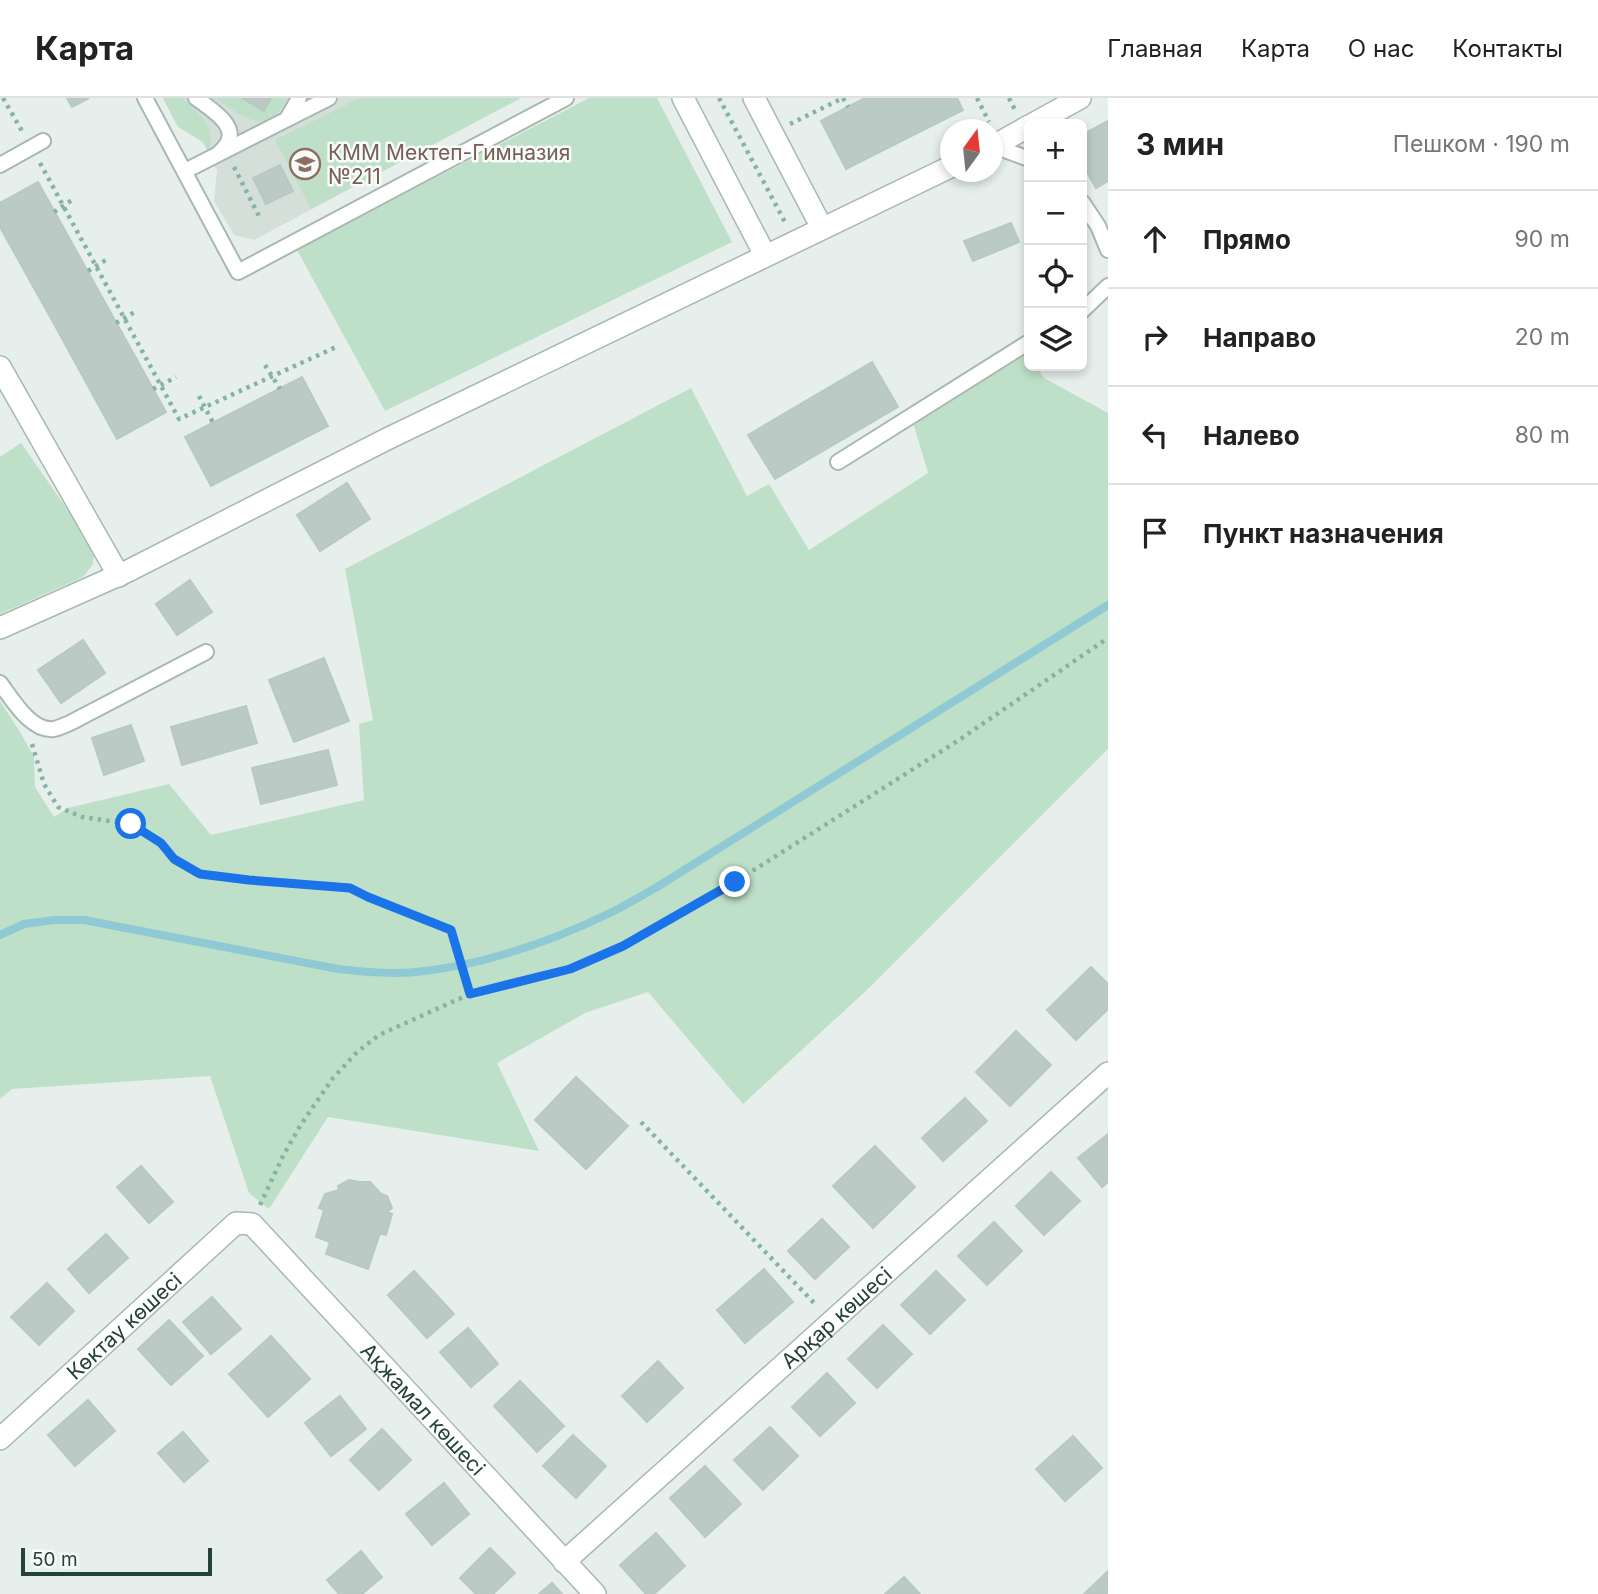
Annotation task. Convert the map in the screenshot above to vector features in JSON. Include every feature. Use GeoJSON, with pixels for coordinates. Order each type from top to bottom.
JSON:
{"type":"FeatureCollection","features":[{"type":"Feature","properties":{"kind":"street"},"geometry":{"type":"LineString","coordinates":[[683,98],[765,255]]}},
{"type":"Feature","properties":{"kind":"street"},"geometry":{"type":"LineString","coordinates":[[754,98],[822,228]]}},
{"type":"Feature","properties":{"kind":"street"},"geometry":{"type":"LineString","coordinates":[[1042,119],[1080,98]]}},
{"type":"Feature","properties":{"kind":"street"},"geometry":{"type":"LineString","coordinates":[[1003,140],[1024,129]]}},
{"type":"Feature","properties":{"kind":"street"},"geometry":{"type":"LineString","coordinates":[[0,628],[119,576],[387,439],[940,172]]}},
{"type":"Feature","properties":{"kind":"street"},"geometry":{"type":"LineString","coordinates":[[0,367],[119,576]]}},
{"type":"Feature","properties":{"kind":"street","name":"Арқар көшесі"},"geometry":{"type":"LineString","coordinates":[[564,1562],[1108,1073]]}},
{"type":"Feature","properties":{"kind":"street","name":"Көктау көшесі"},"geometry":{"type":"LineString","coordinates":[[0,1439],[236,1223],[252,1224]]}},
{"type":"Feature","properties":{"kind":"street","name":"Ақжамал көшесі"},"geometry":{"type":"LineString","coordinates":[[252,1224],[595,1594]]}},
{"type":"Feature","properties":{"kind":"lane"},"geometry":{"type":"LineString","coordinates":[[145,98],[238,272],[566,98]]}},
{"type":"Feature","properties":{"kind":"lane"},"geometry":{"type":"LineString","coordinates":[[196,98],[237,126],[255,132],[265,131],[329,98]]}},
{"type":"Feature","properties":{"kind":"lane"},"geometry":{"type":"LineString","coordinates":[[184,171],[281,123],[299,98]]}},
{"type":"Feature","properties":{"kind":"lane"},"geometry":{"type":"LineString","coordinates":[[214,111],[226,123],[230,136],[221,152]]}},
{"type":"Feature","properties":{"kind":"lane"},"geometry":{"type":"LineString","coordinates":[[0,164],[37,144]]}},
{"type":"Feature","properties":{"kind":"lane"},"geometry":{"type":"LineString","coordinates":[[1003,150],[1024,157]]}},
{"type":"Feature","properties":{"kind":"lane"},"geometry":{"type":"LineString","coordinates":[[1087,210],[1098,226],[1108,250]]}},
{"type":"Feature","properties":{"kind":"lane"},"geometry":{"type":"LineString","coordinates":[[1085,308],[1108,286]]}},
{"type":"Feature","properties":{"kind":"lane"},"geometry":{"type":"LineString","coordinates":[[838,462],[1024,345]]}},
{"type":"Feature","properties":{"kind":"lane"},"geometry":{"type":"LineString","coordinates":[[0,683],[24,716],[37,726],[52,730],[206,652]]}},
{"type":"Feature","properties":{"kind":"path"},"geometry":{"type":"LineString","coordinates":[[3,98],[37,144],[64,206],[179,419],[336,346]]}},
{"type":"Feature","properties":{"kind":"path"},"geometry":{"type":"LineString","coordinates":[[719,98],[794,242]]}},
{"type":"Feature","properties":{"kind":"path"},"geometry":{"type":"LineString","coordinates":[[769,127],[843,98],[848,107]]}},
{"type":"Feature","properties":{"kind":"path"},"geometry":{"type":"LineString","coordinates":[[221,152],[259,216]]}},
{"type":"Feature","properties":{"kind":"path"},"geometry":{"type":"LineString","coordinates":[[54,212],[75,198]]}},
{"type":"Feature","properties":{"kind":"path"},"geometry":{"type":"LineString","coordinates":[[88,271],[109,258]]}},
{"type":"Feature","properties":{"kind":"path"},"geometry":{"type":"LineString","coordinates":[[116,323],[138,310]]}},
{"type":"Feature","properties":{"kind":"path"},"geometry":{"type":"LineString","coordinates":[[265,365],[280,389]]}},
{"type":"Feature","properties":{"kind":"path"},"geometry":{"type":"LineString","coordinates":[[153,389],[176,377]]}},
{"type":"Feature","properties":{"kind":"path"},"geometry":{"type":"LineString","coordinates":[[200,396],[213,423]]}},
{"type":"Feature","properties":{"kind":"path"},"geometry":{"type":"LineString","coordinates":[[252,1224],[300,1126],[334,1078],[357,1052],[379,1035],[470,994],[570,969],[623,946],[735,882],[959,740],[1108,638]]}},
{"type":"Feature","properties":{"kind":"path"},"geometry":{"type":"LineString","coordinates":[[24,716],[44,784],[58,807],[82,817],[131,824],[161,843],[174,859],[200,874],[350,888],[451,930],[470,994]]}},
{"type":"Feature","properties":{"kind":"path"},"geometry":{"type":"LineString","coordinates":[[641,1122],[832,1321]]}},
{"type":"Feature","properties":{"kind":"shaded area","name":"КММ Мектеп-Гимназия №211"},"geometry":{"type":"Polygon","coordinates":[[[163,98],[521,98],[254,240],[234,235],[214,201],[217,171],[203,142],[178,127],[163,98]]]}},
{"type":"Feature","properties":{"kind":"green space"},"geometry":{"type":"Polygon","coordinates":[[[163,98],[183,98],[201,116],[211,135],[208,152],[203,142],[178,127],[163,98]]]}},
{"type":"Feature","properties":{"kind":"green space"},"geometry":{"type":"Polygon","coordinates":[[[215,98],[242,98],[264,110],[271,98],[288,98],[270,119],[256,121],[241,115],[215,98]]]}},
{"type":"Feature","properties":{"kind":"green space"},"geometry":{"type":"Polygon","coordinates":[[[360,98],[521,98],[311,209],[275,140],[360,98]]]}},
{"type":"Feature","properties":{"kind":"green space"},"geometry":{"type":"Polygon","coordinates":[[[589,98],[657,98],[732,242],[385,411],[297,250],[589,98]]]}},
{"type":"Feature","properties":{"kind":"green space"},"geometry":{"type":"Polygon","coordinates":[[[1024,350],[1024,371],[1039,371],[1044,378],[1108,413],[1108,749],[868,989],[743,1104],[648,992],[585,1013],[497,1063],[539,1151],[328,1117],[269,1209],[249,1193],[210,1076],[12,1089],[0,1099],[0,701],[34,757],[35,787],[54,817],[68,808],[169,784],[211,835],[364,800],[359,724],[373,720],[345,569],[691,388],[747,496],[769,484],[809,550],[928,473],[912,419],[1024,350]]]}},
{"type":"Feature","properties":{"kind":"green space"},"geometry":{"type":"Polygon","coordinates":[[[21,443],[88,539],[94,553],[93,564],[83,577],[0,614],[0,457],[21,443]]]}},
{"type":"Feature","properties":{"kind":"building"},"geometry":{"type":"Polygon","coordinates":[[[67,98],[89,98],[72,107],[67,98]]]}},
{"type":"Feature","properties":{"kind":"building"},"geometry":{"type":"Polygon","coordinates":[[[242,98],[271,98],[264,111],[242,98]]]}},
{"type":"Feature","properties":{"kind":"building"},"geometry":{"type":"Polygon","coordinates":[[[865,98],[957,98],[963,110],[940,119],[940,122],[846,169],[821,121],[865,98]]]}},
{"type":"Feature","properties":{"kind":"building"},"geometry":{"type":"Polygon","coordinates":[[[1108,121],[1108,181],[1096,188],[1087,172],[1087,132],[1108,121]]]}},
{"type":"Feature","properties":{"kind":"building"},"geometry":{"type":"Polygon","coordinates":[[[280,165],[293,191],[266,204],[253,178],[280,165]]]}},
{"type":"Feature","properties":{"kind":"building"},"geometry":{"type":"Polygon","coordinates":[[[38,182],[102,297],[54,324],[0,227],[0,203],[38,182]]]}},
{"type":"Feature","properties":{"kind":"building"},"geometry":{"type":"Polygon","coordinates":[[[1011,223],[1019,242],[973,261],[964,241],[1011,223]]]}},
{"type":"Feature","properties":{"kind":"building"},"geometry":{"type":"Polygon","coordinates":[[[102,297],[166,412],[117,439],[54,324],[102,297]]]}},
{"type":"Feature","properties":{"kind":"building"},"geometry":{"type":"Polygon","coordinates":[[[872,362],[898,407],[775,479],[748,435],[872,362]]]}},
{"type":"Feature","properties":{"kind":"building"},"geometry":{"type":"Polygon","coordinates":[[[302,377],[328,426],[211,486],[185,437],[302,377]]]}},
{"type":"Feature","properties":{"kind":"building"},"geometry":{"type":"Polygon","coordinates":[[[347,483],[370,519],[320,551],[297,515],[347,483]]]}},
{"type":"Feature","properties":{"kind":"building"},"geometry":{"type":"Polygon","coordinates":[[[190,580],[212,612],[177,635],[156,604],[190,580]]]}},
{"type":"Feature","properties":{"kind":"building"},"geometry":{"type":"Polygon","coordinates":[[[83,640],[105,673],[61,703],[38,670],[83,640]]]}},
{"type":"Feature","properties":{"kind":"building"},"geometry":{"type":"Polygon","coordinates":[[[324,658],[349,721],[294,742],[269,680],[324,658]]]}},
{"type":"Feature","properties":{"kind":"building"},"geometry":{"type":"Polygon","coordinates":[[[246,706],[257,743],[182,765],[171,727],[246,706]]]}},
{"type":"Feature","properties":{"kind":"building"},"geometry":{"type":"Polygon","coordinates":[[[131,725],[144,761],[104,775],[92,738],[131,725]]]}},
{"type":"Feature","properties":{"kind":"building"},"geometry":{"type":"Polygon","coordinates":[[[328,750],[337,785],[261,804],[252,768],[328,750]]]}},
{"type":"Feature","properties":{"kind":"building"},"geometry":{"type":"Polygon","coordinates":[[[1091,967],[1108,984],[1108,1009],[1076,1040],[1047,1010],[1091,967]]]}},
{"type":"Feature","properties":{"kind":"building"},"geometry":{"type":"Polygon","coordinates":[[[1016,1031],[1051,1065],[1010,1106],[976,1072],[1016,1031]]]}},
{"type":"Feature","properties":{"kind":"building"},"geometry":{"type":"Polygon","coordinates":[[[576,1077],[628,1126],[586,1169],[535,1120],[576,1077]]]}},
{"type":"Feature","properties":{"kind":"building"},"geometry":{"type":"Polygon","coordinates":[[[965,1098],[987,1121],[943,1161],[922,1138],[965,1098]]]}},
{"type":"Feature","properties":{"kind":"building"},"geometry":{"type":"Polygon","coordinates":[[[1108,1134],[1108,1182],[1102,1187],[1078,1158],[1108,1134]]]}},
{"type":"Feature","properties":{"kind":"building"},"geometry":{"type":"Polygon","coordinates":[[[875,1146],[915,1187],[873,1228],[833,1186],[875,1146]]]}},
{"type":"Feature","properties":{"kind":"building"},"geometry":{"type":"Polygon","coordinates":[[[141,1166],[173,1202],[149,1223],[117,1187],[141,1166]]]}},
{"type":"Feature","properties":{"kind":"building"},"geometry":{"type":"Polygon","coordinates":[[[1051,1172],[1080,1201],[1044,1235],[1016,1206],[1051,1172]]]}},
{"type":"Feature","properties":{"kind":"building"},"geometry":{"type":"Polygon","coordinates":[[[349,1180],[370,1182],[381,1194],[387,1196],[392,1208],[387,1212],[392,1214],[386,1235],[380,1233],[368,1269],[326,1254],[330,1242],[316,1237],[324,1210],[319,1208],[325,1194],[339,1190],[338,1186],[349,1180]]]}},
{"type":"Feature","properties":{"kind":"building"},"geometry":{"type":"Polygon","coordinates":[[[822,1219],[849,1247],[815,1279],[788,1251],[822,1219]]]}},
{"type":"Feature","properties":{"kind":"building"},"geometry":{"type":"Polygon","coordinates":[[[994,1222],[1022,1251],[987,1285],[958,1256],[994,1222]]]}},
{"type":"Feature","properties":{"kind":"building"},"geometry":{"type":"Polygon","coordinates":[[[106,1234],[128,1258],[89,1293],[68,1269],[106,1234]]]}},
{"type":"Feature","properties":{"kind":"building"},"geometry":{"type":"Polygon","coordinates":[[[764,1269],[793,1302],[745,1343],[717,1310],[764,1269]]]}},
{"type":"Feature","properties":{"kind":"building"},"geometry":{"type":"Polygon","coordinates":[[[414,1271],[454,1314],[427,1338],[388,1295],[414,1271]]]}},
{"type":"Feature","properties":{"kind":"building"},"geometry":{"type":"Polygon","coordinates":[[[936,1271],[965,1300],[930,1334],[901,1305],[936,1271]]]}},
{"type":"Feature","properties":{"kind":"building"},"geometry":{"type":"Polygon","coordinates":[[[47,1283],[74,1311],[39,1345],[11,1317],[47,1283]]]}},
{"type":"Feature","properties":{"kind":"building"},"geometry":{"type":"Polygon","coordinates":[[[212,1297],[241,1329],[211,1354],[183,1322],[212,1297]]]}},
{"type":"Feature","properties":{"kind":"building"},"geometry":{"type":"Polygon","coordinates":[[[169,1320],[203,1356],[171,1385],[138,1349],[169,1320]]]}},
{"type":"Feature","properties":{"kind":"building"},"geometry":{"type":"Polygon","coordinates":[[[883,1325],[912,1354],[877,1388],[848,1359],[883,1325]]]}},
{"type":"Feature","properties":{"kind":"building"},"geometry":{"type":"Polygon","coordinates":[[[468,1328],[498,1364],[471,1387],[440,1352],[468,1328]]]}},
{"type":"Feature","properties":{"kind":"building"},"geometry":{"type":"Polygon","coordinates":[[[271,1336],[310,1379],[268,1417],[229,1374],[271,1336]]]}},
{"type":"Feature","properties":{"kind":"building"},"geometry":{"type":"Polygon","coordinates":[[[658,1361],[683,1388],[647,1422],[622,1396],[658,1361]]]}},
{"type":"Feature","properties":{"kind":"building"},"geometry":{"type":"Polygon","coordinates":[[[827,1373],[855,1403],[820,1436],[792,1407],[827,1373]]]}},
{"type":"Feature","properties":{"kind":"building"},"geometry":{"type":"Polygon","coordinates":[[[520,1381],[564,1426],[537,1452],[494,1406],[520,1381]]]}},
{"type":"Feature","properties":{"kind":"building"},"geometry":{"type":"Polygon","coordinates":[[[340,1396],[366,1429],[331,1456],[305,1423],[340,1396]]]}},
{"type":"Feature","properties":{"kind":"building"},"geometry":{"type":"Polygon","coordinates":[[[88,1400],[115,1431],[75,1466],[48,1435],[88,1400]]]}},
{"type":"Feature","properties":{"kind":"building"},"geometry":{"type":"Polygon","coordinates":[[[770,1427],[798,1456],[763,1490],[734,1460],[770,1427]]]}},
{"type":"Feature","properties":{"kind":"building"},"geometry":{"type":"Polygon","coordinates":[[[382,1429],[411,1460],[379,1490],[350,1460],[382,1429]]]}},
{"type":"Feature","properties":{"kind":"building"},"geometry":{"type":"Polygon","coordinates":[[[183,1432],[208,1461],[184,1482],[158,1453],[183,1432]]]}},
{"type":"Feature","properties":{"kind":"building"},"geometry":{"type":"Polygon","coordinates":[[[573,1435],[606,1466],[576,1498],[543,1466],[573,1435]]]}},
{"type":"Feature","properties":{"kind":"building"},"geometry":{"type":"Polygon","coordinates":[[[1073,1436],[1102,1468],[1065,1501],[1036,1469],[1073,1436]]]}},
{"type":"Feature","properties":{"kind":"building"},"geometry":{"type":"Polygon","coordinates":[[[705,1466],[741,1504],[705,1537],[670,1498],[705,1466]]]}},
{"type":"Feature","properties":{"kind":"building"},"geometry":{"type":"Polygon","coordinates":[[[444,1483],[469,1514],[432,1545],[406,1514],[444,1483]]]}},
{"type":"Feature","properties":{"kind":"building"},"geometry":{"type":"Polygon","coordinates":[[[656,1533],[685,1566],[654,1594],[646,1594],[620,1565],[656,1533]]]}},
{"type":"Feature","properties":{"kind":"building"},"geometry":{"type":"Polygon","coordinates":[[[490,1548],[515,1573],[493,1594],[476,1594],[460,1578],[490,1548]]]}},
{"type":"Feature","properties":{"kind":"building"},"geometry":{"type":"Polygon","coordinates":[[[361,1551],[382,1577],[362,1594],[339,1594],[327,1580],[361,1551]]]}},
{"type":"Feature","properties":{"kind":"building"},"geometry":{"type":"Polygon","coordinates":[[[1107,1572],[1108,1594],[1084,1594],[1107,1572]]]}},
{"type":"Feature","properties":{"kind":"building"},"geometry":{"type":"Polygon","coordinates":[[[904,1577],[920,1594],[885,1594],[904,1577]]]}},
{"type":"Feature","properties":{"kind":"building"},"geometry":{"type":"Polygon","coordinates":[[[552,1583],[562,1594],[539,1594],[552,1583]]]}},
{"type":"Feature","properties":{"kind":"waterway"},"geometry":{"type":"LineString","coordinates":[[0,935],[24,924],[84,920],[338,969],[381,973],[425,971],[496,957],[543,942],[588,923],[657,887],[1108,605]]}},
{"type":"Feature","properties":{"kind":"place","name":"КММ Мектеп-Гимназия №211"},"geometry":{"type":"Point","coordinates":[305,164]}},
{"type":"Feature","properties":{"kind":"route"},"geometry":{"type":"LineString","coordinates":[[131,824],[161,843],[174,859],[200,874],[350,888],[451,930],[470,994],[570,969],[623,946],[735,882]]}}]}
